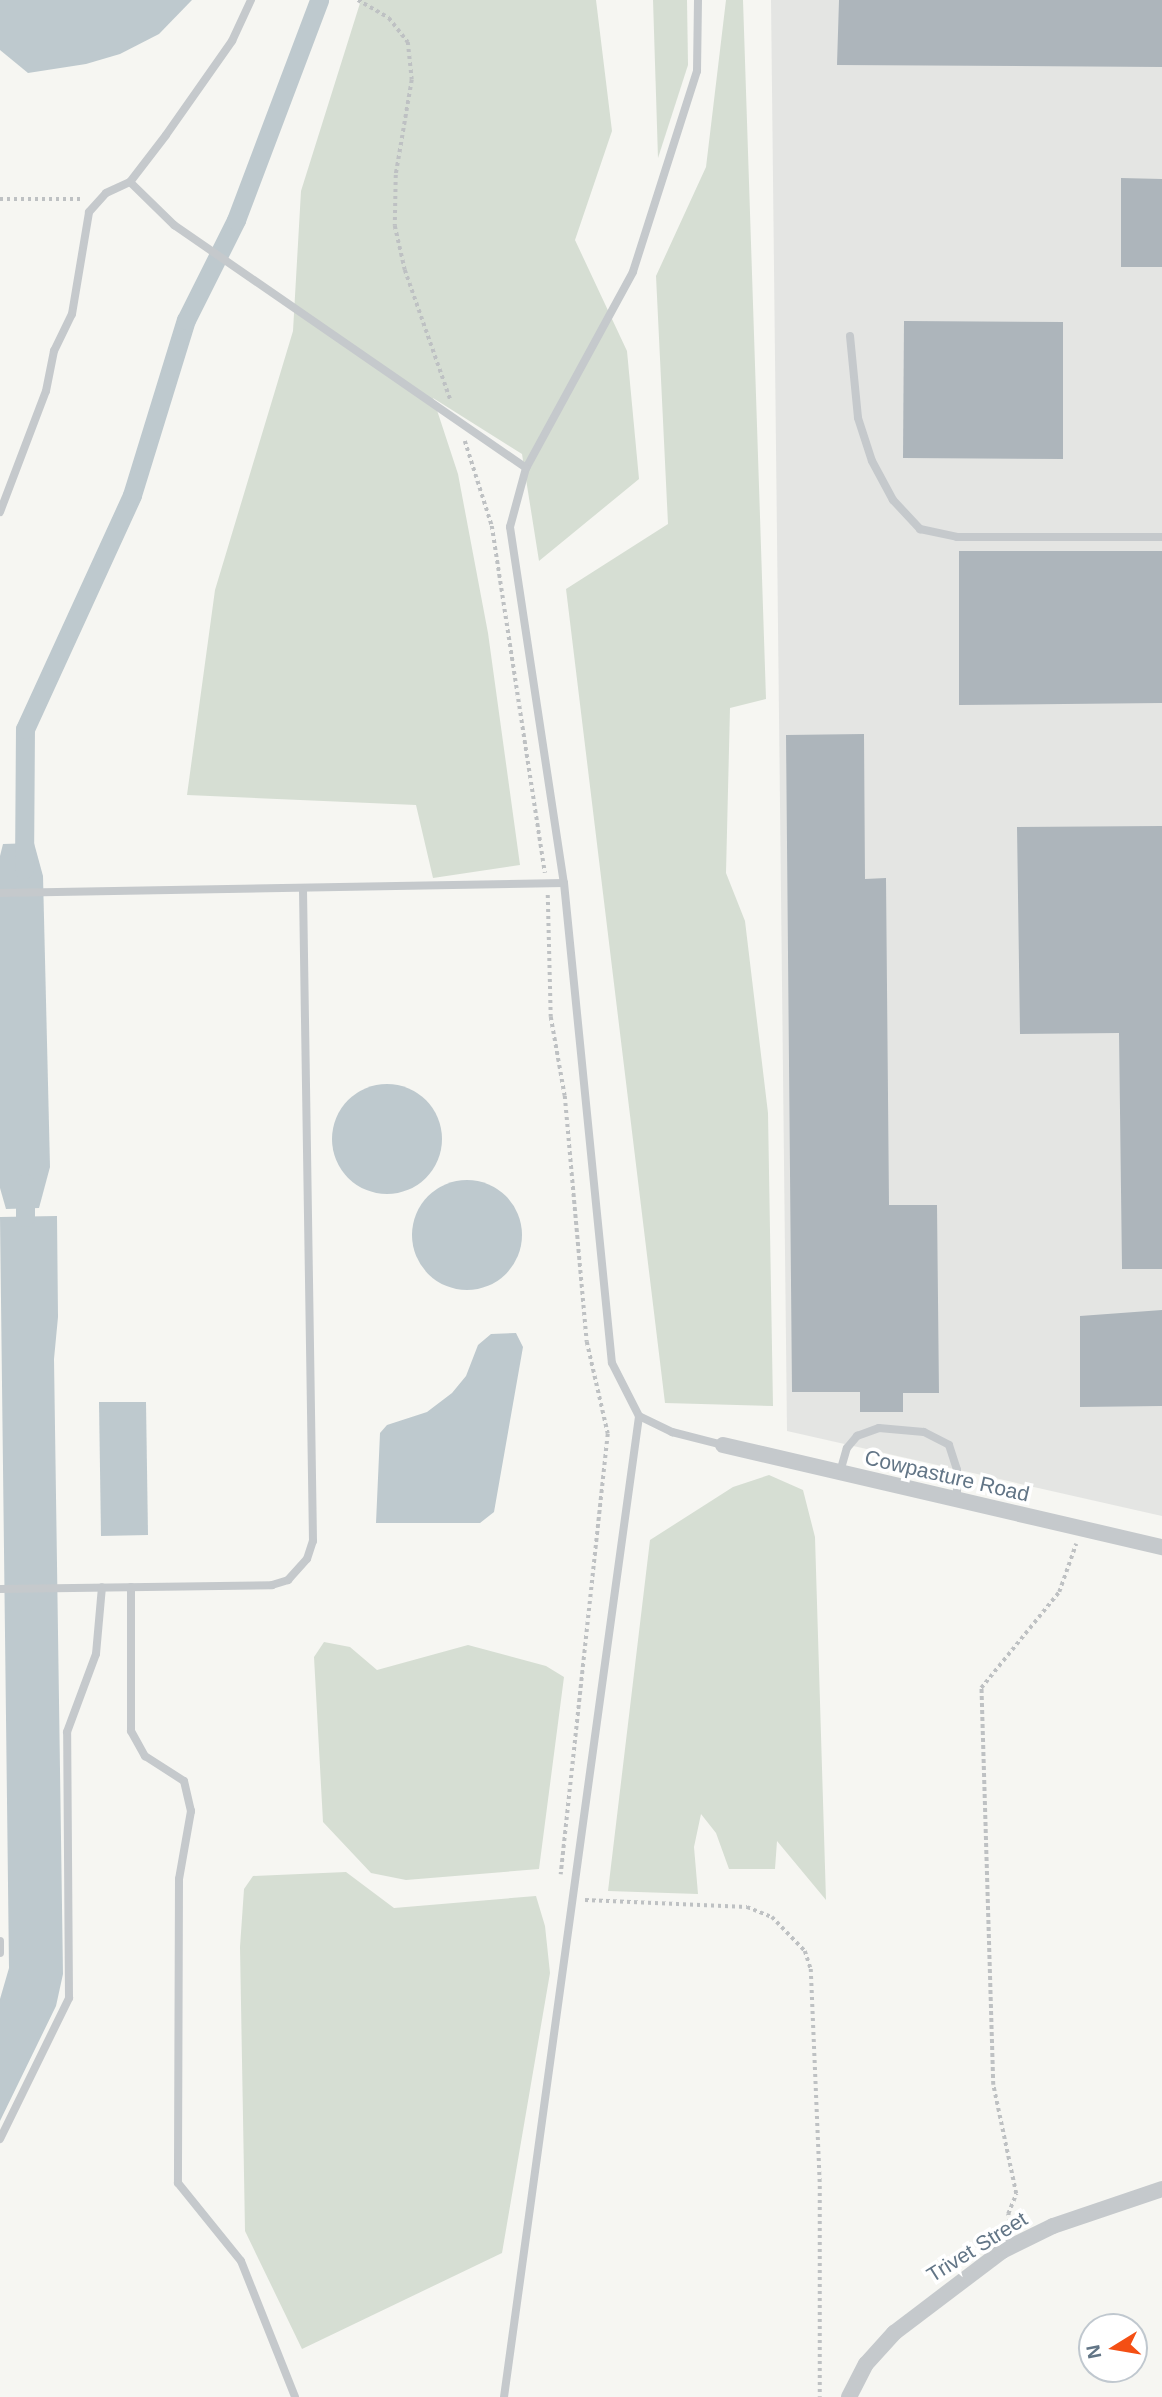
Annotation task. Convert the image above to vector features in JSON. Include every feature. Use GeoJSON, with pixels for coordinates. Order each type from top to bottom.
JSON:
{"type":"FeatureCollection","features":[{"type":"Feature","properties":{"kind":"street","name":"Cowpasture Road"},"geometry":{"type":"LineString","coordinates":[[723,1445],[1162,1547]]}},
{"type":"Feature","properties":{"kind":"street","name":"Trivet Street"},"geometry":{"type":"LineString","coordinates":[[850,2395],[866,2364],[894,2333],[951,2286],[1017,2242],[1162,2189]]}},
{"type":"Feature","properties":{"kind":"lane"},"geometry":{"type":"LineString","coordinates":[[0,512],[46,391],[54,351],[72,314],[89,212],[100,199],[130,182],[232,41],[251,0]]}},
{"type":"Feature","properties":{"kind":"lane"},"geometry":{"type":"LineString","coordinates":[[504,2397],[639,1416],[612,1363],[564,883],[510,527],[526,468],[633,272],[697,71],[698,0]]}},
{"type":"Feature","properties":{"kind":"lane"},"geometry":{"type":"LineString","coordinates":[[130,182],[198,242],[526,468]]}},
{"type":"Feature","properties":{"kind":"lane"},"geometry":{"type":"LineString","coordinates":[[850,337],[856,410],[872,461],[893,500],[920,529],[957,537],[1162,537]]}},
{"type":"Feature","properties":{"kind":"lane"},"geometry":{"type":"LineString","coordinates":[[0,893],[303,890],[564,883]]}},
{"type":"Feature","properties":{"kind":"lane"},"geometry":{"type":"LineString","coordinates":[[0,1589],[272,1585],[288,1580],[307,1559],[313,1541],[303,890]]}},
{"type":"Feature","properties":{"kind":"lane"},"geometry":{"type":"LineString","coordinates":[[639,1416],[672,1432],[723,1445]]}},
{"type":"Feature","properties":{"kind":"lane"},"geometry":{"type":"LineString","coordinates":[[840,1472],[847,1448],[857,1436],[879,1428],[924,1432],[949,1445],[957,1470],[957,1499]]}},
{"type":"Feature","properties":{"kind":"lane"},"geometry":{"type":"LineString","coordinates":[[0,2139],[69,1998],[67,1732],[96,1654],[102,1587]]}},
{"type":"Feature","properties":{"kind":"lane"},"geometry":{"type":"LineString","coordinates":[[131,1587],[131,1731],[145,1756],[184,1781],[191,1811],[179,1880],[177,2183],[241,2261],[295,2397]]}},
{"type":"Feature","properties":{"kind":"lane"},"geometry":{"type":"LineString","coordinates":[[0,1941],[0,1953]]}},
{"type":"Feature","properties":{"kind":"path"},"geometry":{"type":"LineString","coordinates":[[358,0],[388,18],[408,42],[412,80],[396,175],[396,226],[405,270],[492,526],[547,884],[551,1017],[565,1096],[587,1342],[608,1434],[561,1877],[563,1892],[573,1898],[747,1907],[772,1917],[805,1951],[810,1969],[820,2186],[820,2397]]}},
{"type":"Feature","properties":{"kind":"path"},"geometry":{"type":"LineString","coordinates":[[0,199],[100,199]]}},
{"type":"Feature","properties":{"kind":"path"},"geometry":{"type":"LineString","coordinates":[[1017,2242],[1008,2214],[1016,2194],[993,2085],[981,1688],[1059,1592],[1081,1528]]}},
{"type":"Feature","properties":{"kind":"shaded area"},"geometry":{"type":"Polygon","coordinates":[[[0,0],[192,0],[159,34],[120,54],[86,64],[28,73],[0,50],[0,0]]]}},
{"type":"Feature","properties":{"kind":"shaded area"},"geometry":{"type":"Polygon","coordinates":[[[361,0],[596,0],[612,131],[575,240],[627,351],[639,479],[539,561],[522,454],[433,398],[458,474],[488,633],[520,865],[433,878],[416,805],[187,795],[215,590],[293,331],[301,191],[361,0]]]}},
{"type":"Feature","properties":{"kind":"shaded area"},"geometry":{"type":"Polygon","coordinates":[[[653,0],[687,0],[688,65],[658,158],[653,0]]]}},
{"type":"Feature","properties":{"kind":"shaded area"},"geometry":{"type":"Polygon","coordinates":[[[726,0],[743,0],[766,699],[730,708],[726,873],[745,921],[768,1113],[773,1406],[665,1403],[566,589],[668,524],[656,276],[706,167],[726,0]]]}},
{"type":"Feature","properties":{"kind":"shaded area"},"geometry":{"type":"Polygon","coordinates":[[[771,0],[1162,0],[1162,1516],[787,1431],[771,0]]]}},
{"type":"Feature","properties":{"kind":"shaded area"},"geometry":{"type":"Polygon","coordinates":[[[34,843],[43,876],[50,1167],[39,1208],[6,1209],[0,1188],[0,856],[3,844],[34,843]]]}},
{"type":"Feature","properties":{"kind":"shaded area"},"geometry":{"type":"Polygon","coordinates":[[[387,1084],[408,1088],[426,1100],[438,1118],[442,1139],[438,1160],[426,1178],[408,1190],[387,1194],[366,1190],[348,1178],[336,1160],[332,1139],[336,1118],[348,1100],[366,1088],[387,1084]]]}},
{"type":"Feature","properties":{"kind":"shaded area"},"geometry":{"type":"Polygon","coordinates":[[[467,1180],[488,1185],[506,1196],[517,1214],[522,1235],[517,1256],[506,1274],[488,1285],[467,1290],[446,1285],[428,1274],[417,1256],[412,1235],[417,1214],[428,1196],[446,1185],[467,1180]]]}},
{"type":"Feature","properties":{"kind":"shaded area"},"geometry":{"type":"Polygon","coordinates":[[[57,1216],[58,1317],[54,1359],[63,1974],[56,2006],[0,2121],[0,1999],[9,1968],[0,1217],[57,1216]]]}},
{"type":"Feature","properties":{"kind":"shaded area"},"geometry":{"type":"Polygon","coordinates":[[[516,1333],[523,1347],[494,1512],[480,1523],[376,1523],[380,1433],[387,1425],[427,1412],[452,1393],[466,1376],[478,1345],[491,1334],[516,1333]]]}},
{"type":"Feature","properties":{"kind":"shaded area"},"geometry":{"type":"Polygon","coordinates":[[[99,1402],[146,1402],[148,1535],[101,1536],[99,1402]]]}},
{"type":"Feature","properties":{"kind":"shaded area"},"geometry":{"type":"Polygon","coordinates":[[[769,1475],[803,1490],[815,1537],[826,1900],[777,1841],[775,1869],[729,1869],[716,1833],[701,1814],[694,1847],[698,1894],[608,1891],[650,1540],[733,1487],[769,1475]]]}},
{"type":"Feature","properties":{"kind":"shaded area"},"geometry":{"type":"Polygon","coordinates":[[[324,1642],[350,1647],[377,1670],[468,1645],[546,1666],[564,1677],[539,1869],[406,1880],[371,1873],[323,1822],[314,1657],[324,1642]]]}},
{"type":"Feature","properties":{"kind":"shaded area"},"geometry":{"type":"Polygon","coordinates":[[[346,1872],[394,1908],[536,1896],[545,1926],[550,1973],[502,2253],[302,2349],[245,2231],[240,1947],[244,1889],[253,1876],[346,1872]]]}},
{"type":"Feature","properties":{"kind":"building"},"geometry":{"type":"Polygon","coordinates":[[[839,0],[1162,0],[1162,67],[837,65],[839,0]]]}},
{"type":"Feature","properties":{"kind":"building"},"geometry":{"type":"Polygon","coordinates":[[[1121,178],[1162,179],[1162,267],[1121,267],[1121,178]]]}},
{"type":"Feature","properties":{"kind":"building"},"geometry":{"type":"Polygon","coordinates":[[[904,321],[1063,322],[1063,459],[903,458],[904,321]]]}},
{"type":"Feature","properties":{"kind":"building"},"geometry":{"type":"Polygon","coordinates":[[[959,551],[1162,551],[1162,703],[959,705],[959,551]]]}},
{"type":"Feature","properties":{"kind":"building"},"geometry":{"type":"Polygon","coordinates":[[[864,734],[865,879],[886,878],[889,1205],[937,1205],[939,1393],[903,1393],[903,1412],[860,1412],[860,1392],[792,1392],[786,735],[864,734]]]}},
{"type":"Feature","properties":{"kind":"building"},"geometry":{"type":"Polygon","coordinates":[[[1162,826],[1162,1269],[1122,1269],[1119,1033],[1020,1034],[1017,827],[1162,826]]]}},
{"type":"Feature","properties":{"kind":"building"},"geometry":{"type":"Polygon","coordinates":[[[1162,1310],[1162,1406],[1080,1407],[1080,1316],[1162,1310]]]}},
{"type":"Feature","properties":{"kind":"waterway"},"geometry":{"type":"LineString","coordinates":[[24,869],[25,729],[132,495],[186,320],[236,220],[319,0]]}},
{"type":"Feature","properties":{"kind":"waterway"},"geometry":{"type":"LineString","coordinates":[[25,1183],[25,1217]]}}]}
